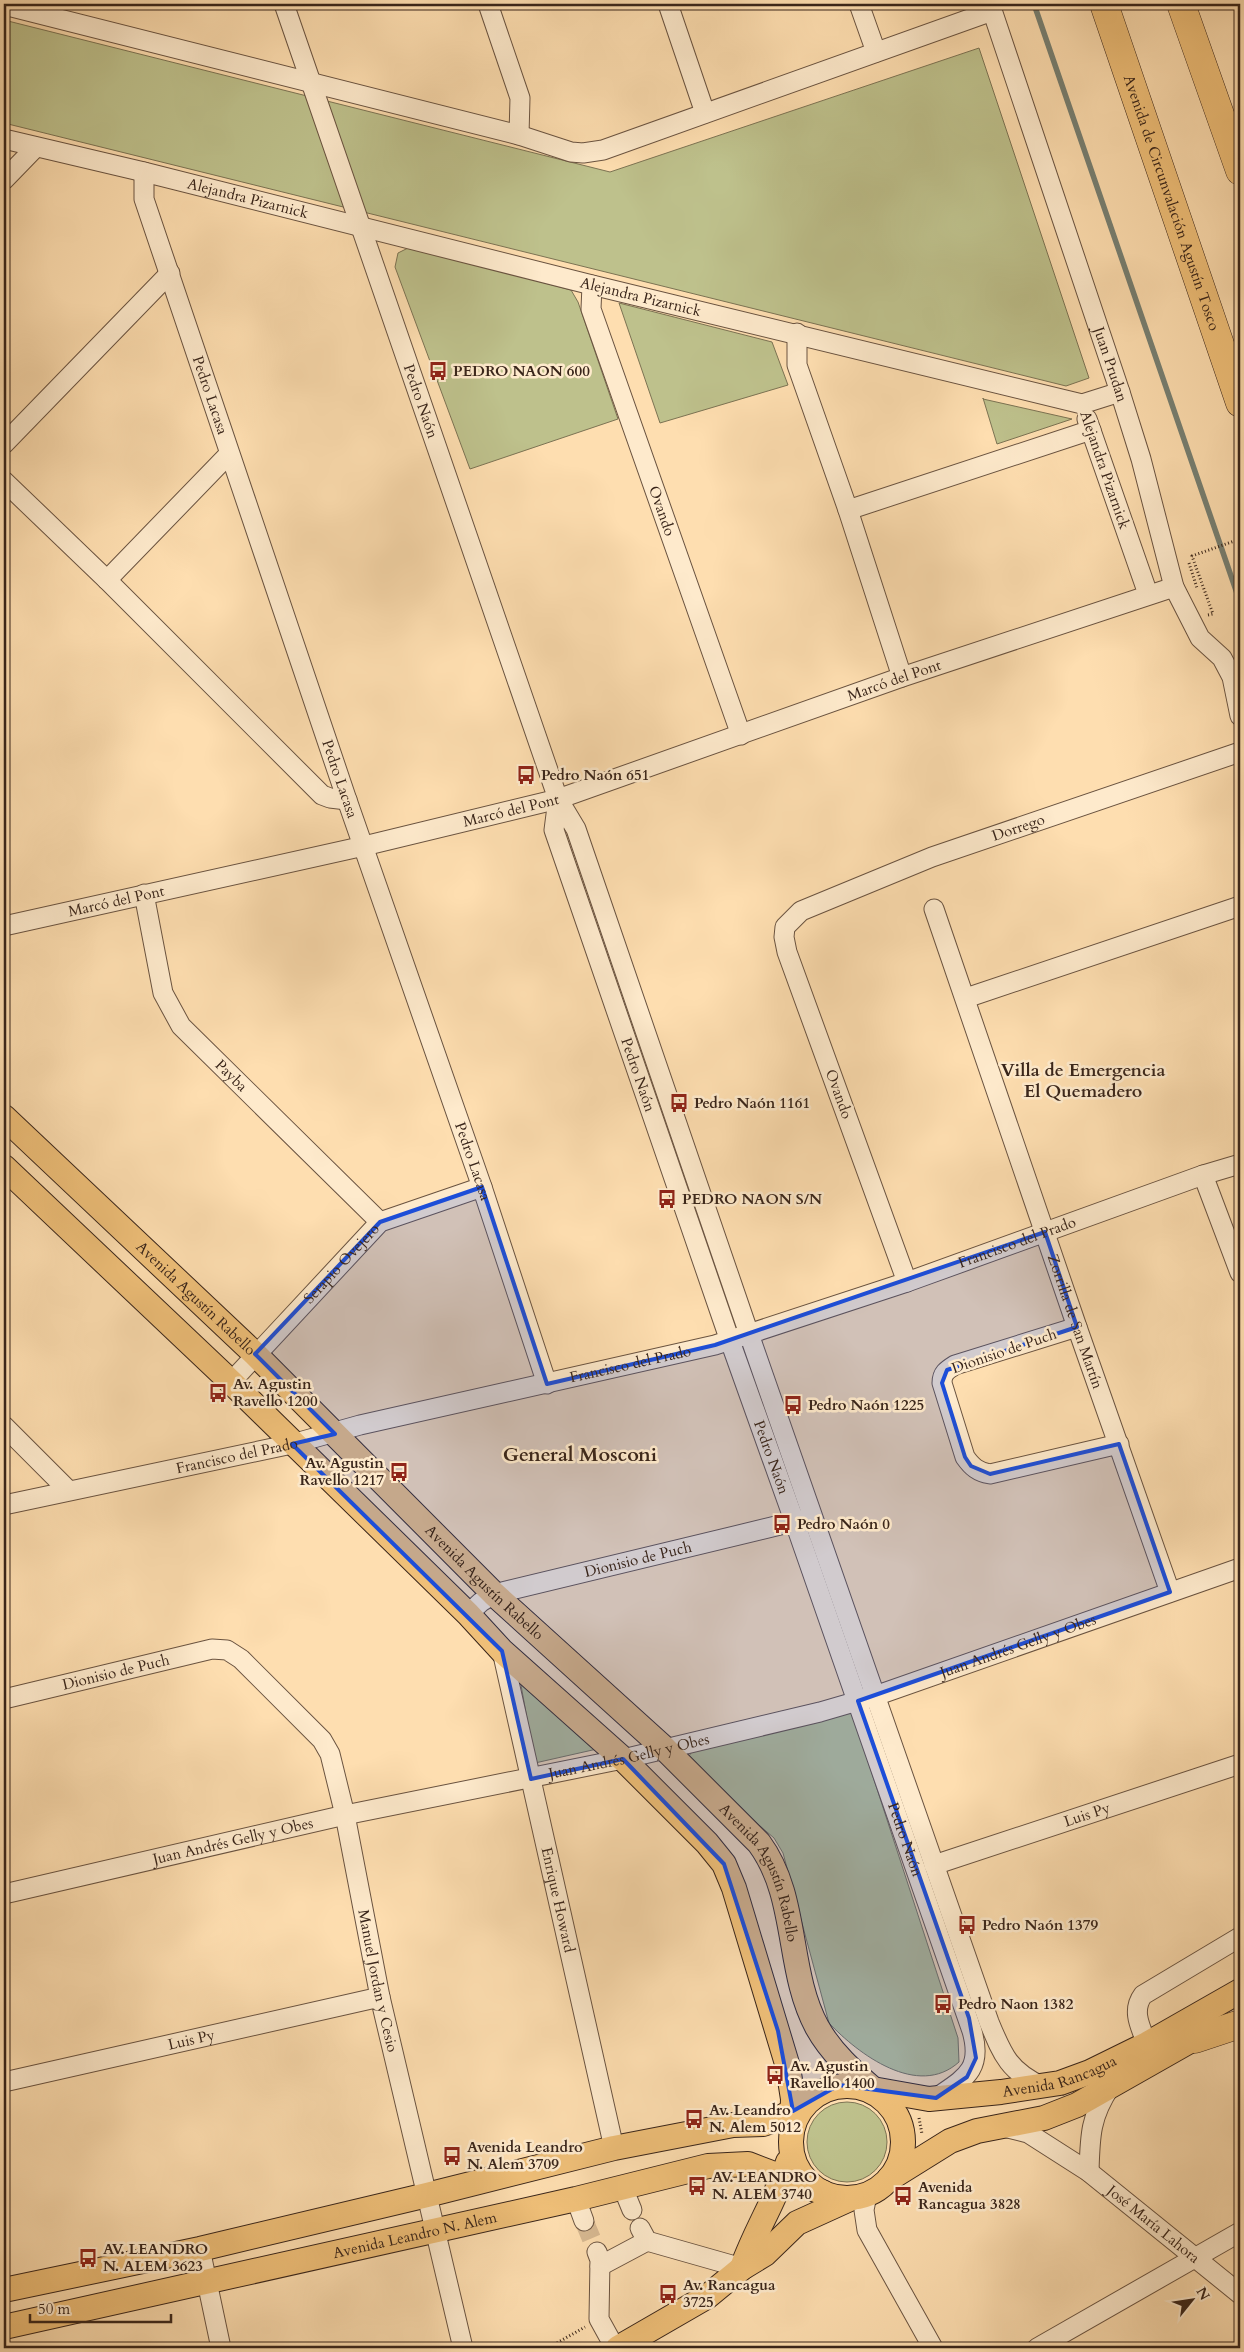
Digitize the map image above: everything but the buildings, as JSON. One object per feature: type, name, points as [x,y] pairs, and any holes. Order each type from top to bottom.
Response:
[{"type":"highway","name":"Avenida de Circunvalación Agustín Tosco","points":[[1104,4],[1240,403]]},
{"type":"highway","points":[[1181,4],[1240,171]]},
{"type":"highway","points":[[1195,2039],[1240,2024]]},
{"type":"main road","name":"Avenida Agustín Rabello","points":[[4,1117],[255,1354],[494,1594],[665,1749],[747,1829],[769,1856],[782,1891],[803,1987],[817,2027],[840,2059],[871,2091]]},
{"type":"main road","name":"Avenida Agustín Rabello","points":[[4,1167],[231,1382],[292,1444],[468,1614],[502,1651],[623,1758],[724,1864],[734,1888],[778,2031],[792,2087],[796,2124]]},
{"type":"main road","name":"Avenida Rancagua","points":[[871,2091],[925,2098],[1043,2087],[1075,2079],[1147,2044],[1240,1991]]},
{"type":"main road","name":"Avenida Rancagua","points":[[890,2179],[926,2154],[950,2141],[1001,2126],[1044,2118],[1077,2105],[1240,2012]]},
{"type":"main road","points":[[616,2348],[708,2296],[742,2268],[765,2254],[797,2223],[879,2188],[890,2179],[901,2159],[903,2136],[896,2115],[871,2091],[838,2085],[817,2094],[796,2124],[783,2177],[766,2218],[751,2242],[742,2268]]},
{"type":"main road","points":[[4,2290],[200,2249],[428,2195],[614,2148],[733,2125],[796,2124]]},
{"type":"main road","points":[[796,2124],[796,2166],[803,2177],[812,2187],[824,2193],[837,2197],[859,2196]]},
{"type":"main road","name":"Avenida Leandro N. Alem","points":[[4,2327],[576,2199],[708,2166],[748,2164],[824,2193]]},
{"type":"street","name":"Pedro Naón","points":[[284,4],[558,799],[576,829],[749,1334],[814,1516],[867,1698],[975,2041],[976,2058],[971,2071],[961,2081],[925,2098]]},
{"type":"street","points":[[488,4],[520,98],[520,135]]},
{"type":"street","points":[[668,4],[705,113]]},
{"type":"street","points":[[859,4],[876,52]]},
{"type":"street","points":[[4,5],[520,135],[571,152],[583,153],[602,150],[876,52],[991,7]]},
{"type":"street","name":"Juan Prudan","points":[[991,7],[1120,392],[1141,459],[1174,587],[1200,638],[1222,658],[1229,671],[1240,716]]},
{"type":"street","name":"Alejandra Pizarnick","points":[[4,139],[1082,404],[1148,594]]},
{"type":"street","points":[[4,180],[36,147]]},
{"type":"street","name":"Pedro Lacasa","points":[[144,172],[144,199],[347,800],[482,1187],[548,1384]]},
{"type":"street","points":[[4,444],[170,273]]},
{"type":"street","name":"Ovando","points":[[592,285],[591,309],[741,735]]},
{"type":"street","points":[[797,333],[797,365],[848,510],[902,677]]},
{"type":"street","points":[[1082,404],[1120,392]]},
{"type":"street","points":[[848,510],[1091,430]]},
{"type":"street","points":[[107,580],[230,454]]},
{"type":"street","points":[[4,481],[107,580],[322,795],[347,800]]},
{"type":"street","name":"Marcó del Pont","points":[[4,926],[364,846],[558,799],[902,677],[1148,594],[1174,587]]},
{"type":"street","name":"Dorrego","points":[[801,911],[932,857],[1240,752]]},
{"type":"street","name":"Pedro Naón","points":[[558,799],[554,830],[730,1341],[795,1523],[934,1865],[999,2044],[1014,2069],[1023,2077],[1043,2087]]},
{"type":"street","name":"Payba","points":[[144,894],[163,993],[181,1026],[380,1222]]},
{"type":"street","points":[[966,998],[1240,906]]},
{"type":"street","name":"Zorrilla de San Martín","points":[[934,909],[1170,1592]]},
{"type":"street","name":"Ovando","points":[[801,911],[785,927],[784,937],[787,952],[907,1282]]},
{"type":"street","name":"Francisco del Prado","points":[[4,1505],[292,1444],[335,1434],[360,1425],[548,1384],[730,1341],[907,1282],[1203,1175],[1240,1164]]},
{"type":"street","points":[[1203,1175],[1240,1273]]},
{"type":"street","name":"Serapio Ovejero","points":[[231,1382],[255,1354],[380,1222],[482,1187]]},
{"type":"street","name":"Dionisio de Puch","points":[[1077,1327],[955,1365],[946,1370],[942,1376],[942,1383],[965,1456],[971,1466],[980,1472],[990,1474],[1119,1444]]},
{"type":"street","points":[[4,1426],[68,1490]]},
{"type":"street","name":"Dionisio de Puch","points":[[468,1614],[480,1602],[494,1594],[795,1523],[814,1516]]},
{"type":"street","name":"Juan Andrés Gelly y Obes","points":[[4,1894],[346,1815],[531,1779],[820,1712],[867,1698],[1240,1568]]},
{"type":"street","name":"Dionisio de Puch","points":[[4,1699],[212,1649],[227,1650]]},
{"type":"street","name":"Manuel Jordan y Cesio","points":[[227,1650],[240,1658],[322,1740],[330,1754],[346,1815],[380,1997],[463,2348]]},
{"type":"street","name":"Enrique Howard","points":[[502,1651],[614,2148]]},
{"type":"street","name":"Luis Py","points":[[934,1865],[1240,1764]]},
{"type":"street","points":[[1147,2044],[1138,2022],[1137,2002],[1142,1995],[1240,1938]]},
{"type":"street","name":"Luis Py","points":[[4,2082],[380,1997]]},
{"type":"street","points":[[1089,2172],[1091,2127],[1099,2104],[1110,2087]]},
{"type":"street","name":"José María Lahora","points":[[1001,2126],[1028,2133],[1089,2172],[1240,2294]]},
{"type":"street","points":[[623,2188],[632,2210]]},
{"type":"street","points":[[859,2196],[864,2210],[867,2230],[933,2348]]},
{"type":"street","points":[[576,2199],[584,2222]]},
{"type":"street","points":[[1038,2348],[1240,2232]]},
{"type":"street","points":[[616,2348],[599,2319],[599,2259],[644,2234],[742,2268]]},
{"type":"street","points":[[200,2249],[221,2348]]},
{"type":"path","points":[[1203,606],[1206,616],[1213,614],[1192,556],[1240,539]]},
{"type":"path","points":[[1188,560],[1200,597]]},
{"type":"path","points":[[925,2098],[926,2154]]},
{"type":"path","points":[[548,2348],[599,2319]]},
{"type":"highlighted area","points":[[482,1187],[547,1384],[715,1345],[1045,1232],[1077,1327],[947,1370],[942,1383],[965,1457],[971,1466],[990,1474],[1119,1444],[1170,1592],[858,1701],[969,2018],[976,2058],[967,2077],[936,2098],[839,2085],[793,2111],[778,2031],[724,1864],[623,1759],[531,1779],[502,1651],[292,1444],[335,1434],[255,1354],[380,1222]]},
{"type":"green space","points":[[4,20],[610,172],[979,48],[1089,378],[1066,386],[4,123]]},
{"type":"green space","points":[[410,247],[571,290],[578,302],[618,419],[470,469],[395,267],[398,253]]},
{"type":"green space","points":[[619,303],[772,342],[788,385],[660,423]]},
{"type":"green space","points":[[983,399],[1072,419],[997,444]]},
{"type":"green space","points":[[519,1674],[597,1749],[535,1763]]},
{"type":"green space","points":[[852,1712],[958,2038],[959,2062],[943,2072],[925,2076],[907,2074],[889,2068],[872,2059],[856,2047],[829,2023],[783,1853],[774,1838],[689,1765],[689,1756],[693,1750]]},
{"type":"green space","points":[[847,2102],[862,2105],[875,2114],[884,2127],[887,2142],[884,2157],[875,2170],[862,2179],[847,2182],[832,2179],[819,2170],[810,2157],[807,2142],[810,2127],[819,2114],[832,2105]]},
{"type":"waterway","points":[[1034,4],[1240,602]]},
{"type":"tunnel","points":[[584,2221],[597,2252]]},
{"type":"place","name":"PEDRO NAON 600","points":[[438,371]]},
{"type":"place","name":"Pedro Naón 651","points":[[526,775]]},
{"type":"place","name":"Pedro Naón 1161","points":[[679,1103]]},
{"type":"place","name":"PEDRO NAON S/N","points":[[667,1199]]},
{"type":"place","name":"Av. Agustin Ravello 1200","points":[[218,1393]]},
{"type":"place","name":"Pedro Naón 1225","points":[[793,1405]]},
{"type":"place","name":"Av. Agustin Ravello 1217","points":[[399,1472]]},
{"type":"place","name":"Pedro Naón 0","points":[[782,1524]]},
{"type":"place","name":"Pedro Naón 1379","points":[[967,1925]]},
{"type":"place","name":"Pedro Naon 1382","points":[[943,2004]]},
{"type":"place","name":"Av. Agustin Ravello 1400","points":[[775,2075]]},
{"type":"place","name":"Av. Leandro N. Alem 5012","points":[[694,2119]]},
{"type":"place","name":"Avenida Leandro N. Alem 3709","points":[[452,2156]]},
{"type":"place","name":"AV. LEANDRO N. ALEM 3740","points":[[697,2186]]},
{"type":"place","name":"Avenida Rancagua 3828","points":[[903,2196]]},
{"type":"place","name":"AV. LEANDRO N. ALEM 3623","points":[[88,2258]]},
{"type":"place","name":"Av. Rancagua 3725","points":[[668,2294]]},
{"type":"district","name":"Villa de Emergencia El Quemadero","points":[[1083,1080]]},
{"type":"district","name":"General Mosconi","points":[[580,1454]]}]
